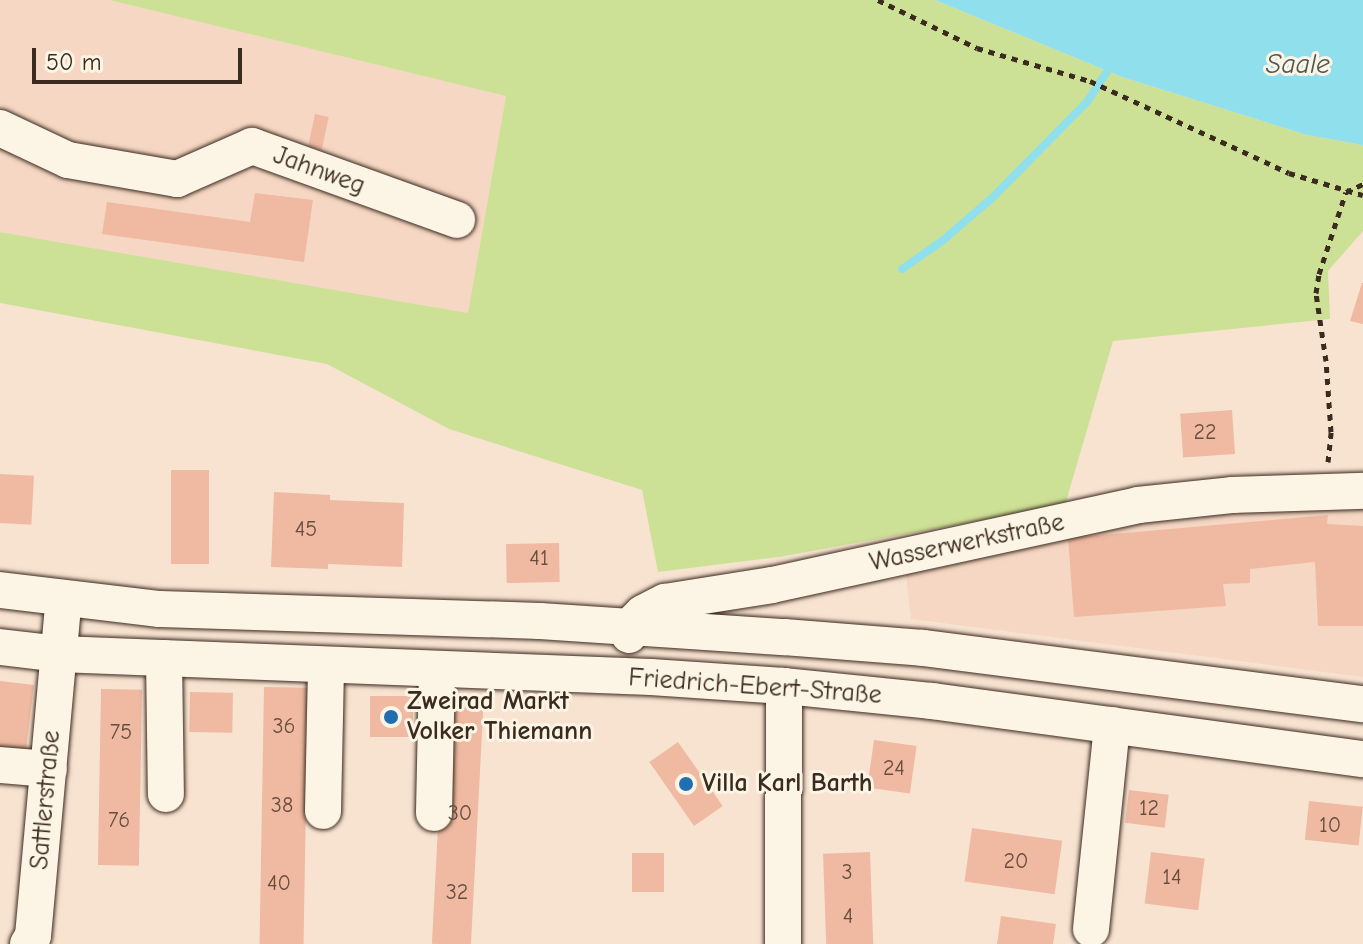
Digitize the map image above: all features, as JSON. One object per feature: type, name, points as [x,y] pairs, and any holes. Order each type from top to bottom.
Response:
[{"type":"street","name":"Jahnweg","points":[[0,128],[68,160],[177,179],[252,146],[457,220]]},
{"type":"street","name":"Wasserwerkstraße","points":[[630,626],[643,613],[665,602],[772,585],[1138,505],[1233,495],[1363,491]]},
{"type":"street","name":"Friedrich-Ebert-Straße","points":[[0,590],[160,609],[630,626],[923,648],[1363,704]]},
{"type":"street","name":"Sattlerstraße","points":[[28,944],[33,936],[64,598]]},
{"type":"street","points":[[627,676],[630,626]]},
{"type":"street","name":"Friedrich-Ebert-Straße","points":[[0,647],[59,654],[627,676],[784,686],[1363,759]]},
{"type":"street","points":[[164,658],[166,794]]},
{"type":"street","points":[[323,811],[326,665]]},
{"type":"street","points":[[434,813],[437,669]]},
{"type":"street","points":[[783,944],[784,686]]},
{"type":"street","points":[[1091,929],[1112,725]]},
{"type":"street","points":[[0,765],[49,769]]},
{"type":"path","points":[[878,0],[977,48],[1090,81],[1289,173],[1363,195]]},
{"type":"path","points":[[1326,491],[1331,432],[1326,361],[1316,293],[1319,274],[1346,192],[1363,184]]},
{"type":"shaded area","points":[[0,0],[109,0],[506,96],[468,313],[0,232]]},
{"type":"shaded area","points":[[1363,503],[1363,677],[911,619],[905,566],[1218,506]]},
{"type":"green space","points":[[109,0],[935,0],[1122,77],[1307,135],[1363,145],[1363,231],[1328,271],[1330,319],[1113,341],[1065,505],[779,557],[658,572],[642,490],[449,429],[327,364],[0,303],[0,232],[468,313],[506,96]]},
{"type":"water","name":"Saale","points":[[935,0],[1363,0],[1363,145],[1307,135],[1122,77]]},
{"type":"building","points":[[315,114],[329,117],[322,149],[308,146]]},
{"type":"building","points":[[255,193],[313,200],[304,262],[102,234],[107,202],[250,222]]},
{"type":"building","points":[[1363,283],[1363,324],[1350,321]]},
{"type":"building","points":[[1232,410],[1235,454],[1183,458],[1180,414]]},
{"type":"building","points":[[171,470],[209,470],[209,564],[171,564]]},
{"type":"building","points":[[0,474],[34,476],[31,525],[0,523]]},
{"type":"building","points":[[274,492],[330,495],[330,500],[404,503],[402,567],[328,564],[328,569],[271,567]]},
{"type":"building","points":[[1328,515],[1327,524],[1363,526],[1363,626],[1318,626],[1315,562],[1250,569],[1250,583],[1223,584],[1226,606],[1074,617],[1068,538]]},
{"type":"building","points":[[559,543],[560,582],[507,583],[506,544]]},
{"type":"building","points":[[0,681],[34,685],[25,759],[0,756]]},
{"type":"building","points":[[264,687],[308,688],[304,944],[260,944]]},
{"type":"building","points":[[101,689],[142,690],[139,866],[98,865]]},
{"type":"building","points":[[190,692],[233,693],[232,733],[189,732]]},
{"type":"building","points":[[445,694],[484,696],[471,944],[432,944]]},
{"type":"building","name":"Zweirad Markt Volker Thiemann","points":[[370,696],[413,696],[413,737],[370,737]]},
{"type":"building","points":[[874,740],[917,746],[910,794],[867,788]]},
{"type":"building","name":"Villa Karl Barth","points":[[678,742],[723,806],[694,826],[649,762]]},
{"type":"building","points":[[1129,790],[1169,795],[1165,828],[1125,823]]},
{"type":"building","points":[[1309,801],[1363,807],[1359,845],[1305,840]]},
{"type":"building","points":[[972,828],[1062,841],[1055,894],[964,881]]},
{"type":"building","points":[[870,852],[873,944],[826,944],[823,854]]},
{"type":"building","points":[[1151,852],[1205,859],[1198,910],[1145,904]]},
{"type":"building","points":[[632,853],[664,853],[664,892],[632,892]]},
{"type":"building","points":[[1001,916],[1056,924],[1053,944],[997,944]]},
{"type":"waterway","points":[[902,269],[942,241],[992,198],[1087,102],[1112,64]]},
{"type":"place","name":"Zweirad Markt Volker Thiemann","points":[[391,717]]},
{"type":"place","name":"Villa Karl Barth","points":[[686,784]]}]
